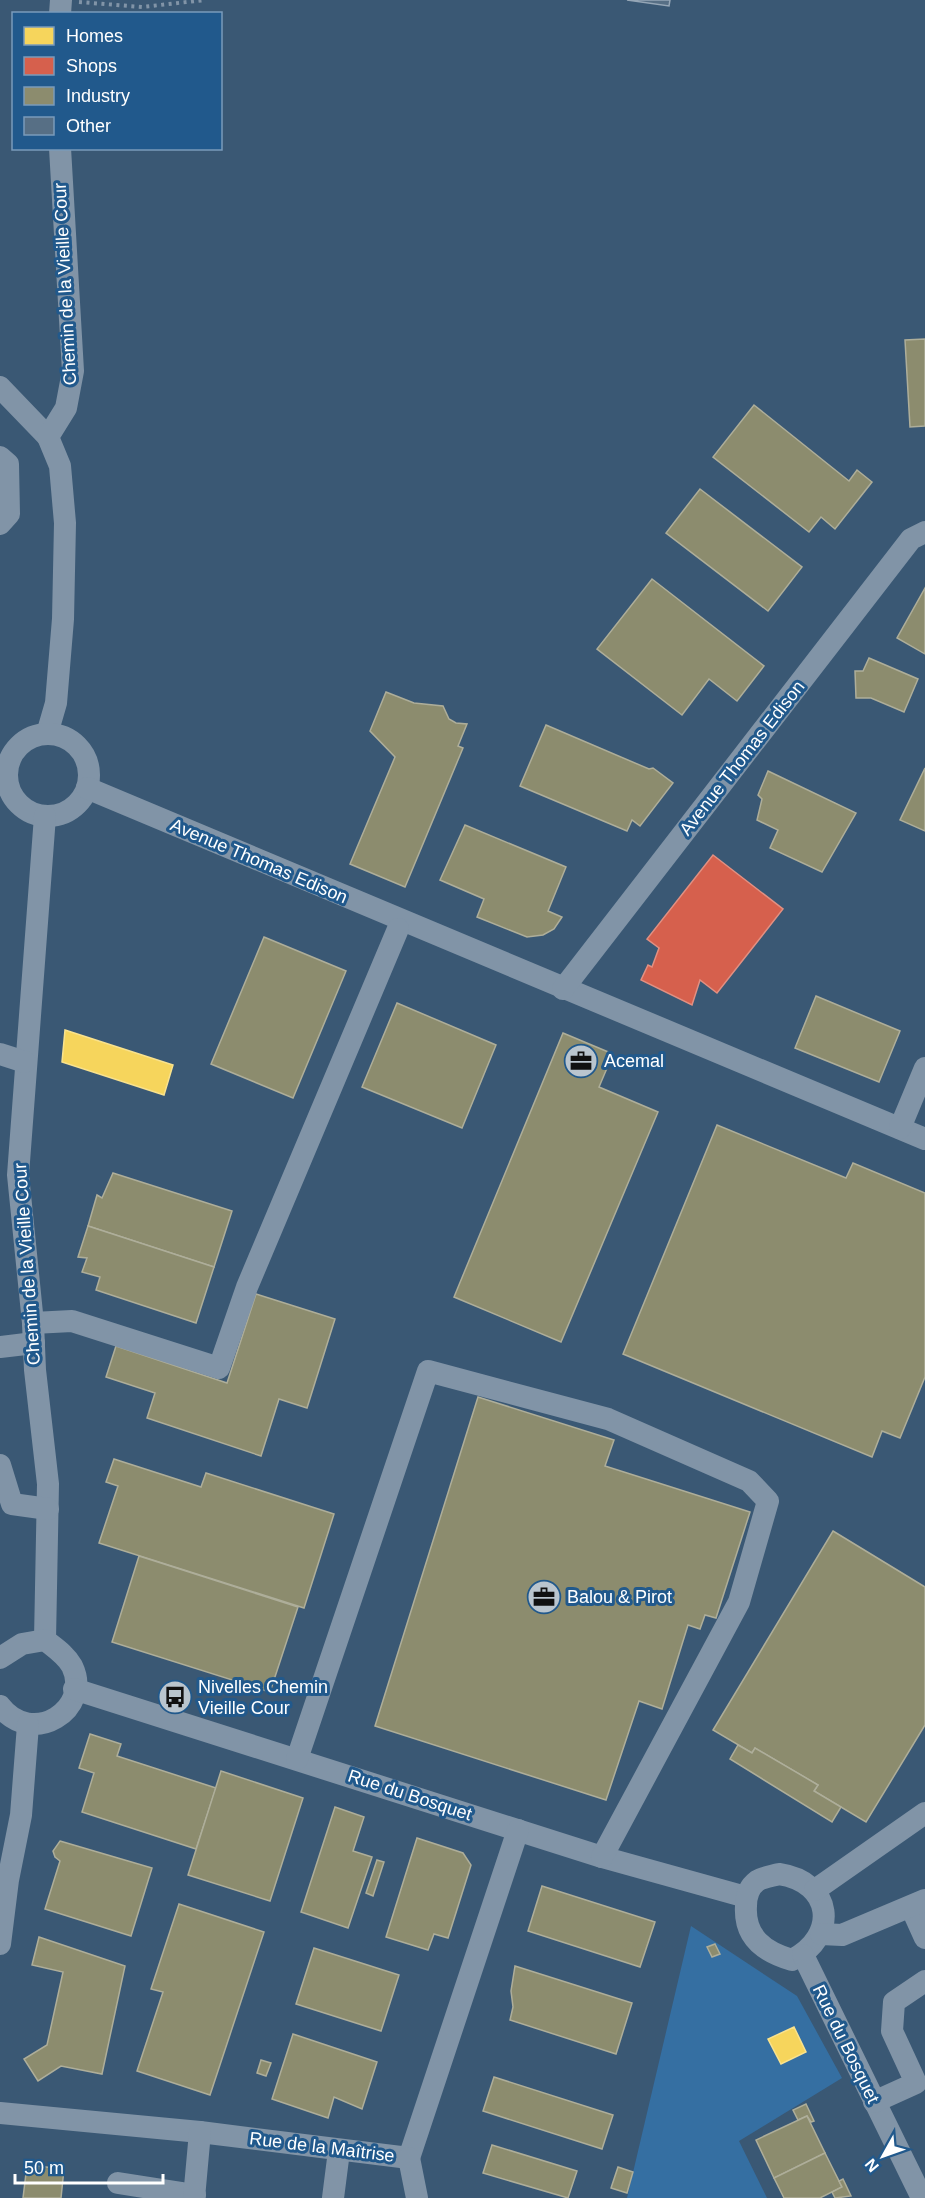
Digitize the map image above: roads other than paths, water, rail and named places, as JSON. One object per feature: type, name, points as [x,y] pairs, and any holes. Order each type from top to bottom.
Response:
[{"type":"street","name":"Chemin de la Vieille Cour","points":[[48,437],[66,408],[73,371],[60,150]]},
{"type":"street","points":[[0,387],[48,437],[60,466],[65,523],[63,619],[56,703],[47,734]]},
{"type":"street","points":[[0,458],[8,464],[9,514],[0,524]]},
{"type":"street","name":"Avenue Thomas Edison","points":[[563,989],[911,540],[925,532]]},
{"type":"street","points":[[47,734],[66,739],[82,752],[88,765],[87,788],[72,809],[45,816],[31,812],[19,804],[4,777],[21,744],[33,737],[47,734]]},
{"type":"street","name":"Avenue Thomas Edison","points":[[87,788],[925,1139]]},
{"type":"street","name":"Chemin de la Vieille Cour","points":[[45,816],[18,1175],[34,1333],[35,1370],[48,1484],[45,1640]]},
{"type":"street","points":[[0,1347],[72,1321],[219,1368],[247,1287],[398,929]]},
{"type":"street","points":[[0,1054],[25,1062]]},
{"type":"street","points":[[900,1128],[925,1068]]},
{"type":"street","points":[[297,1759],[428,1371],[608,1419],[749,1481],[768,1501],[739,1602],[602,1857]]},
{"type":"street","points":[[0,1465],[12,1504],[48,1509]]},
{"type":"street","points":[[0,1658],[22,1644],[45,1640],[65,1656],[73,1668],[74,1689],[63,1714],[50,1722],[28,1725],[18,1722],[0,1706]]},
{"type":"street","name":"Rue du Bosquet","points":[[74,1689],[602,1857],[746,1898]]},
{"type":"street","points":[[0,1944],[8,1880],[11,1815],[28,1725]]},
{"type":"street","points":[[814,1890],[925,1813]]},
{"type":"street","name":"Rue de la Maîtrise","points":[[0,2113],[200,2132],[409,2158],[518,1830]]},
{"type":"street","points":[[780,1874],[795,1876],[814,1890],[823,1911],[821,1934],[813,1947],[792,1960],[767,1951],[757,1942],[745,1920],[746,1898],[758,1880],[780,1874]]},
{"type":"street","points":[[821,1934],[843,1935],[918,1904],[925,1938]]},
{"type":"street","name":"Rue du Bosquet","points":[[803,1955],[874,2102],[914,2196]]},
{"type":"street","points":[[874,2102],[916,2082],[892,2031],[894,2002],[925,1981]]},
{"type":"street","points":[[118,2183],[194,2197],[200,2132]]},
{"type":"street","points":[[333,2198],[339,2151]]},
{"type":"street","points":[[409,2158],[417,2198]]},
{"type":"place","name":"Acemal","points":[[581,1061]]},
{"type":"place","name":"Balou & Pirot","points":[[544,1597]]},
{"type":"place","name":"Nivelles Chemin Vieille Cour","points":[[175,1697]]}]
